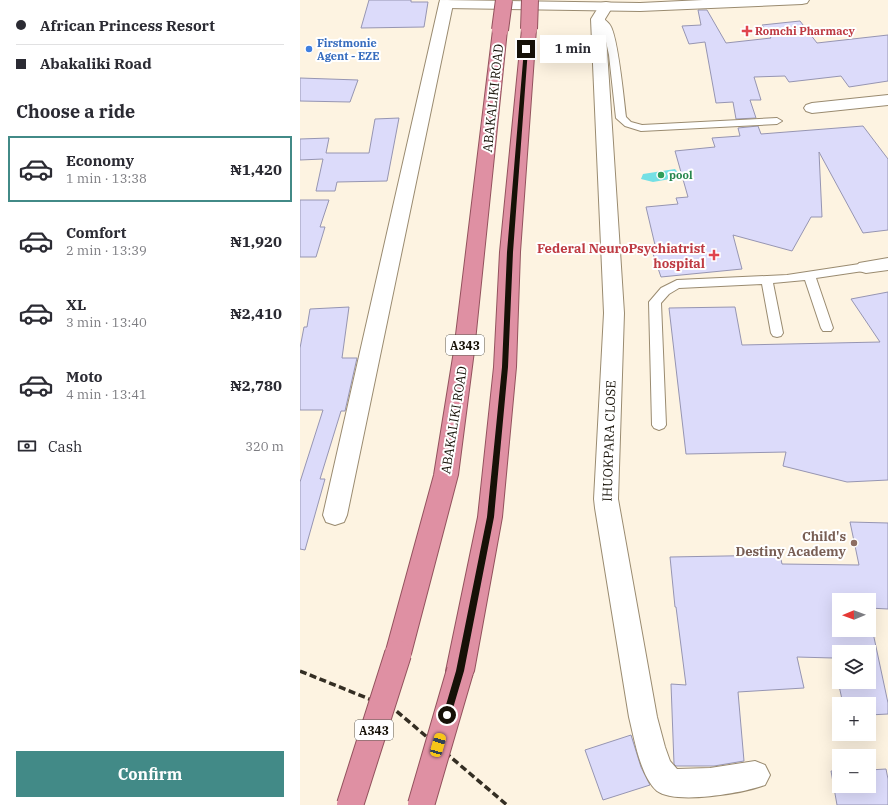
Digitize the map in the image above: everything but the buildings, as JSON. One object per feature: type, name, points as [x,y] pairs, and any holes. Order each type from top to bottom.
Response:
[{"type":"highway","name":"ABAKALIKI ROAD","points":[[350,805],[398,654],[446,475],[464,351],[504,0]]},
{"type":"highway","points":[[421,805],[460,671],[490,517],[505,367],[510,252],[529,29],[530,0]]},
{"type":"street","points":[[335,515],[446,2],[604,8],[802,0]]},
{"type":"street","name":"IHUOKPARA CLOSE","points":[[604,8],[614,313],[606,498],[618,565],[638,702],[651,750],[663,777],[668,781],[681,784],[755,775]]},
{"type":"street","points":[[812,108],[888,100]]},
{"type":"street","points":[[866,267],[888,264]]},
{"type":"lane","points":[[604,8],[613,55],[621,118],[628,124],[641,128],[777,121]]},
{"type":"lane","points":[[660,425],[655,302],[665,291],[677,284],[787,279],[866,267]]},
{"type":"lane","points":[[809,275],[827,328]]},
{"type":"lane","points":[[767,280],[777,333]]},
{"type":"water","name":"pool","points":[[675,169],[682,177],[653,182],[641,179],[643,174]]},
{"type":"railway","points":[[300,671],[394,709],[507,805]]},
{"type":"place","name":"Romchi Pharmacy","points":[[747,31]]},
{"type":"place","name":"Firstmonie Agent - EZE","points":[[309,49]]},
{"type":"place","name":"pool","points":[[661,175]]},
{"type":"place","name":"Federal NeuroPsychiatrist hospital","points":[[714,255]]},
{"type":"place","name":"Child's Destiny Academy","points":[[854,543]]},
{"type":"route","points":[[447,715],[460,671],[490,517],[505,367],[510,252],[526,49]]}]
